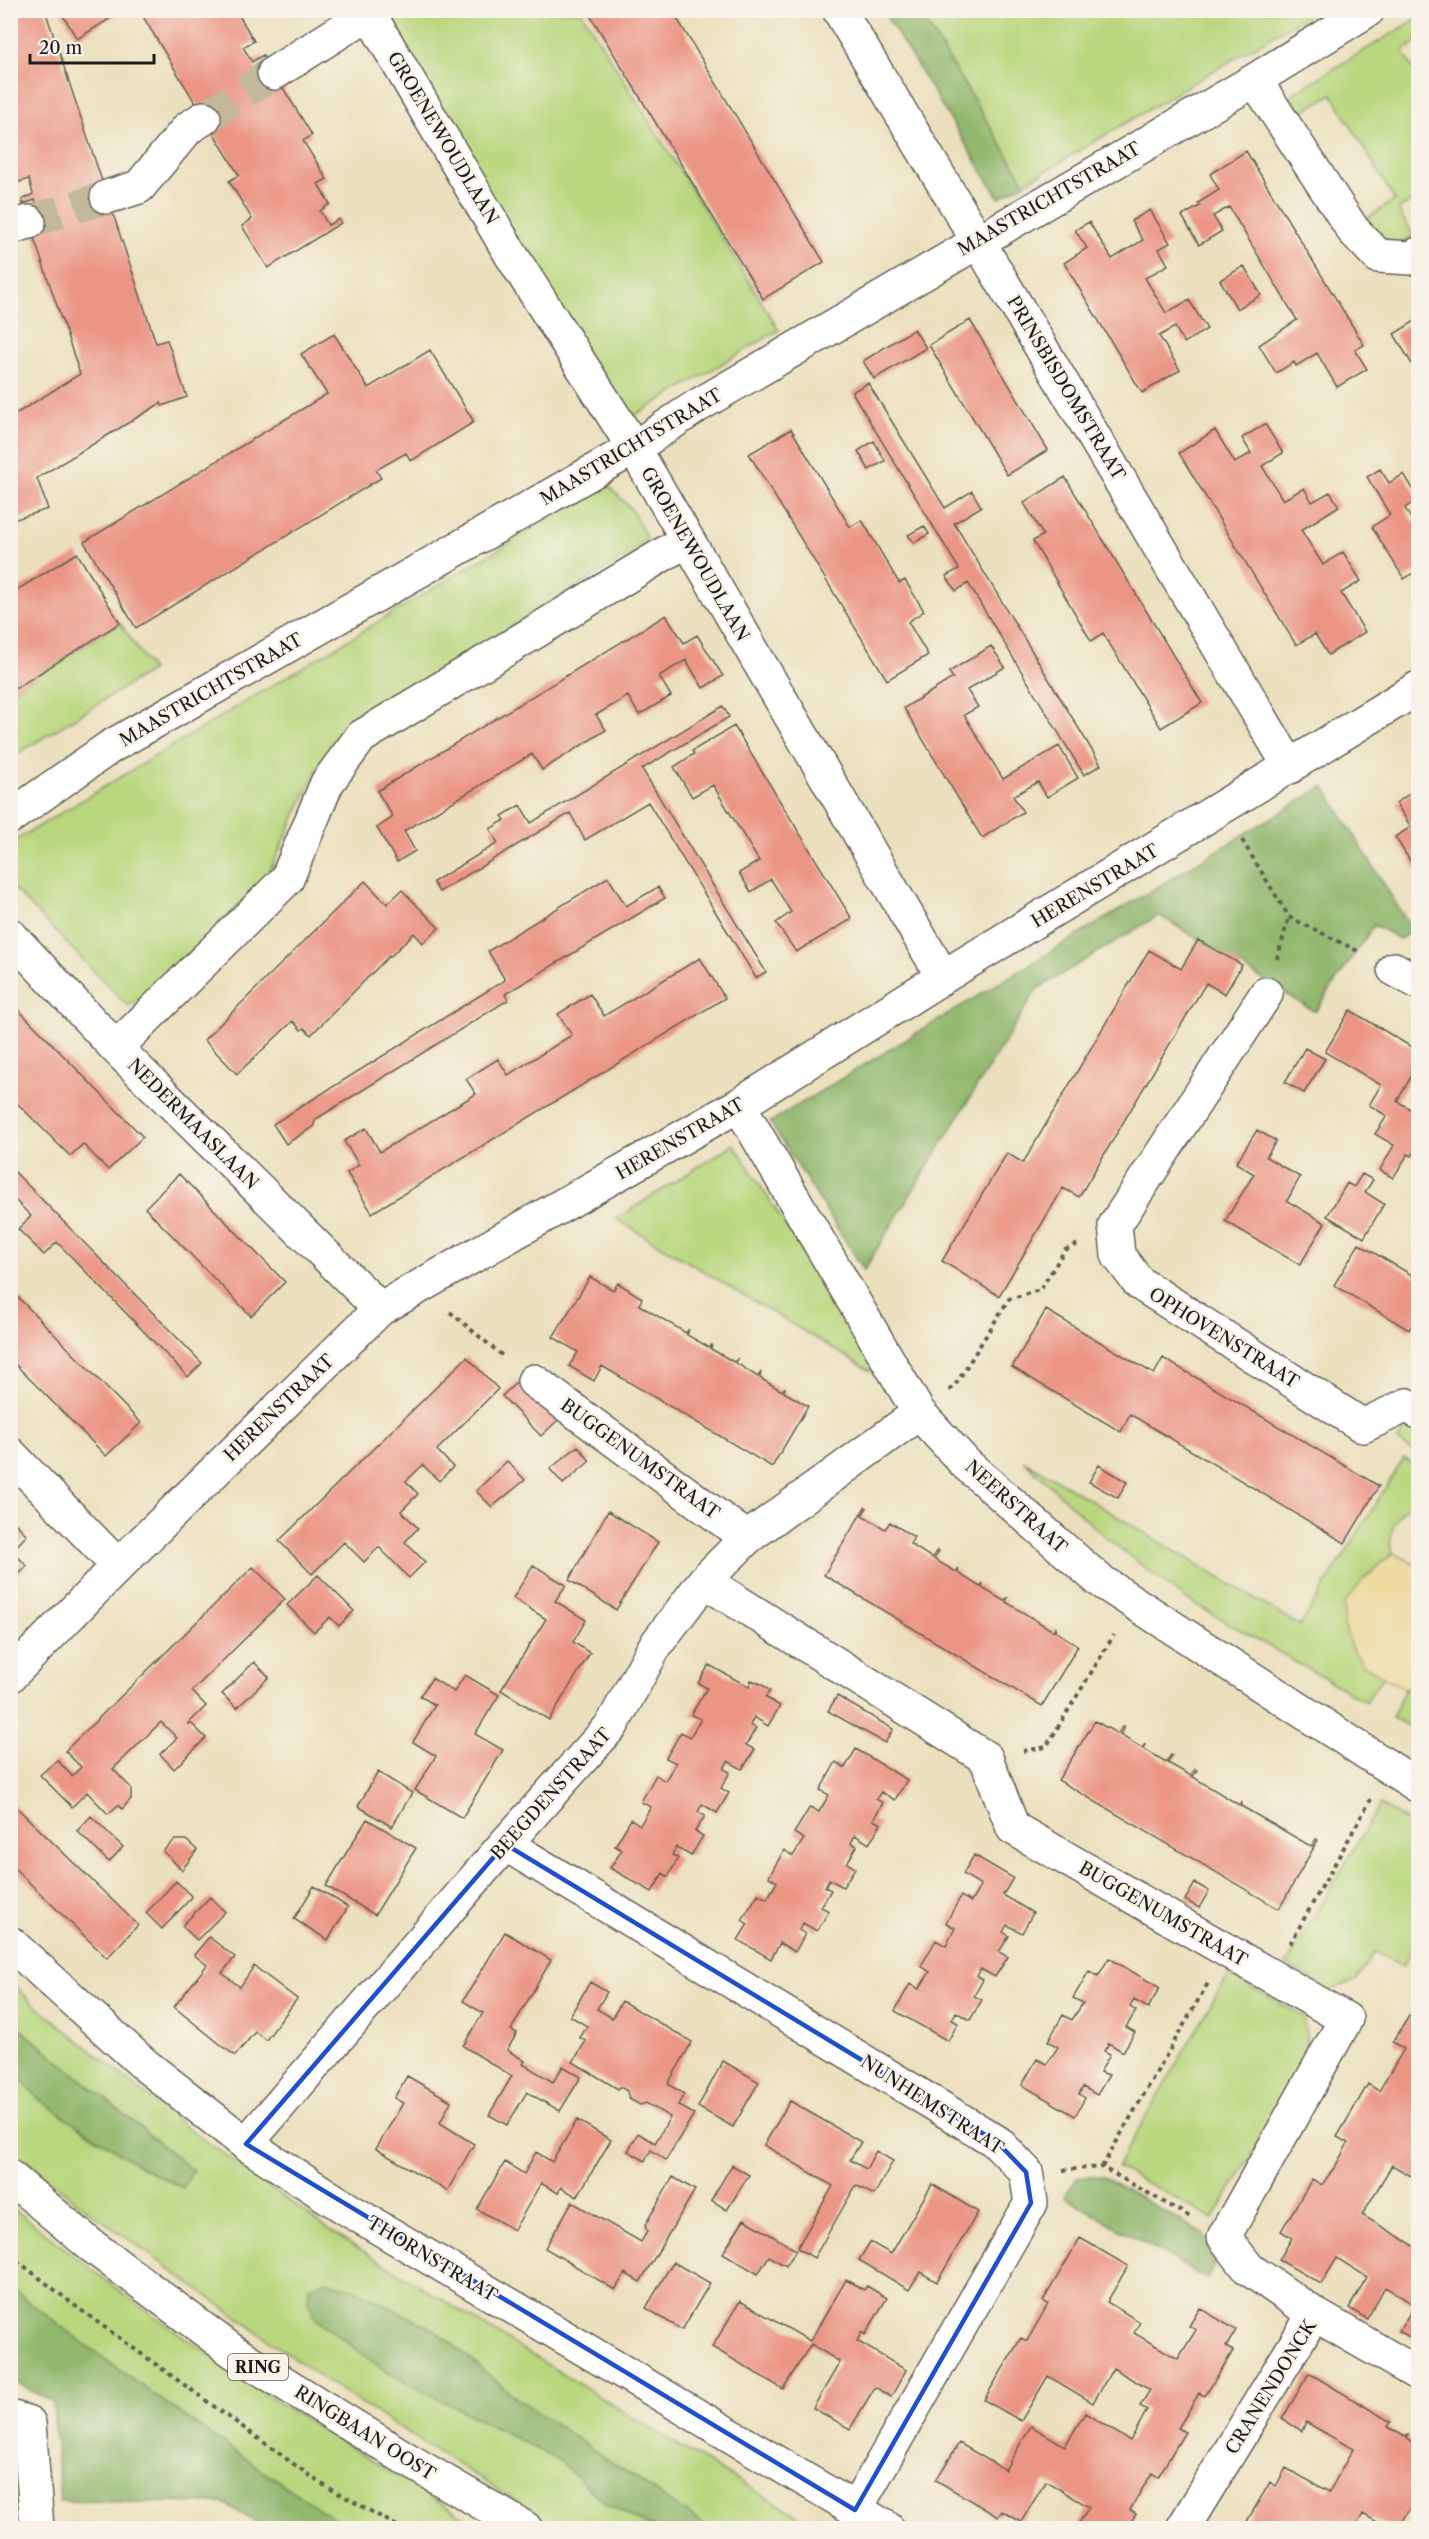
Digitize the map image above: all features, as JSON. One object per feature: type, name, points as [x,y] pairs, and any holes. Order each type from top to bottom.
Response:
[{"type":"street","name":"PRINSBISDOMSTRAAT","points":[[839,10],[1290,767]]},
{"type":"street","name":"MAASTRICHTSTRAAT","points":[[10,818],[110,747],[634,448],[697,406],[1255,80],[1368,10]]},
{"type":"street","points":[[274,73],[368,12]]},
{"type":"street","name":"GROENEWOUDLAAN","points":[[368,12],[510,253],[634,448],[943,977]]},
{"type":"street","points":[[1255,80],[1353,230],[1378,256],[1411,258],[1419,254]]},
{"type":"street","points":[[107,196],[139,187],[188,128],[204,118]]},
{"type":"street","points":[[116,1048],[288,879],[327,783],[361,737],[687,540]]},
{"type":"street","name":"HERENSTRAAT","points":[[10,1676],[118,1566],[380,1309],[739,1105],[943,977],[1419,688]]},
{"type":"street","name":"NEDERMAASLAAN","points":[[10,935],[116,1048],[380,1309]]},
{"type":"street","points":[[1115,1225],[1266,994]]},
{"type":"street","name":"NEERSTRAAT","points":[[739,1105],[919,1413],[966,1464],[1099,1580],[1419,1786]]},
{"type":"street","name":"OPHOVENSTRAAT","points":[[1115,1225],[1118,1255],[1139,1283],[1363,1426],[1407,1405],[1419,1412]]},
{"type":"street","name":"BUGGENUMSTRAAT","points":[[534,1381],[747,1538]]},
{"type":"street","name":"BEEGDENSTRAAT","points":[[246,2144],[505,1844],[612,1725],[655,1646],[704,1581],[747,1538],[919,1413]]},
{"type":"street","points":[[10,1454],[118,1566]]},
{"type":"street","points":[[704,1581],[986,1758]]},
{"type":"street","name":"BUGGENUMSTRAAT","points":[[986,1758],[1013,1828],[1346,2019],[1224,2237]]},
{"type":"street","name":"NUNHEMSTRAAT","points":[[505,1844],[997,2142],[1026,2172]]},
{"type":"street","name":"THORNSTRAAT","points":[[10,1943],[145,2065],[246,2144],[349,2210],[887,2529]]},
{"type":"street","points":[[855,2510],[1031,2203],[1026,2172]]},
{"type":"street","name":"RINGBAAN OOST","points":[[10,2177],[92,2246],[234,2352],[525,2529]]},
{"type":"street","points":[[1224,2237],[1249,2269],[1314,2314]]},
{"type":"street","name":"CRANENDONCK","points":[[1183,2529],[1314,2314],[1419,2374]]},
{"type":"street","points":[[10,2417],[29,2423],[37,2529]]},
{"type":"path","points":[[1223,809],[1289,917],[1406,976]]},
{"type":"path","points":[[919,1413],[954,1387],[1009,1299],[1041,1290],[1065,1250],[1115,1225]]},
{"type":"path","points":[[420,1286],[534,1381]]},
{"type":"path","points":[[986,1758],[1046,1747],[1133,1602]]},
{"type":"path","points":[[1272,1977],[1389,1767]]},
{"type":"path","points":[[1102,2167],[1227,1951]]},
{"type":"path","points":[[1026,2172],[1102,2167],[1224,2237]]},
{"type":"path","points":[[10,2255],[78,2308],[320,2483],[401,2529]]},
{"type":"highlighted area","points":[[505,1844],[997,2142],[1026,2172],[1031,2203],[855,2510],[246,2144]]},
{"type":"green space","points":[[378,11],[581,11],[779,330],[627,420]]},
{"type":"green space","points":[[883,11],[919,11],[1025,183],[999,198]]},
{"type":"green space","points":[[919,11],[1314,11],[1025,183]]},
{"type":"green space","points":[[1418,18],[1418,41],[1403,51],[1418,77],[1418,197],[1398,210],[1414,236],[1399,242],[1392,242],[1381,237],[1367,218],[1395,200],[1332,94],[1300,113],[1290,95]]},
{"type":"green space","points":[[607,484],[631,509],[647,539],[631,554],[361,718],[321,761],[266,879],[144,1000],[127,1005],[11,886],[11,843]]},
{"type":"green space","points":[[120,623],[152,670],[14,756],[10,752],[10,692]]},
{"type":"green space","points":[[1324,786],[1412,930],[1400,939],[1374,925],[1315,1012],[1159,915],[1037,989],[864,1270],[770,1122]]},
{"type":"green space","points":[[734,1144],[882,1378],[616,1219]]},
{"type":"green space","points":[[1408,1425],[1418,1431],[1418,1454],[1397,1441]]},
{"type":"green space","points":[[1404,1458],[1418,1467],[1418,1499],[1399,1515],[1395,1522],[1391,1536],[1393,1553],[1364,1579],[1363,1665],[1383,1676],[1366,1702],[1186,1599],[1105,1537],[1023,1460],[1300,1626]]},
{"type":"green space","points":[[1418,1686],[1418,1728],[1415,1729],[1392,1718],[1405,1689]]},
{"type":"green space","points":[[1380,1804],[1418,1828],[1418,1939],[1403,1966],[1374,1952],[1357,1980],[1329,1991],[1286,1964]]},
{"type":"green space","points":[[1228,1975],[1303,2016],[1310,2059],[1213,2219],[1117,2167]]},
{"type":"green space","points":[[10,1980],[28,1999],[182,2124],[334,2233],[679,2446],[819,2528],[709,2528],[515,2397],[437,2331],[387,2372],[558,2460],[606,2504],[654,2528],[558,2528],[326,2381],[75,2201],[11,2148],[11,2068],[41,2101],[193,2171],[11,2021]]},
{"type":"green space","points":[[10,2021],[193,2171],[183,2188],[141,2167],[41,2101],[11,2068]]},
{"type":"green space","points":[[1102,2176],[1204,2234],[1215,2265],[1207,2279],[1064,2197],[1077,2178]]},
{"type":"green space","points":[[10,2206],[130,2299],[277,2402],[481,2528],[348,2528],[217,2440],[51,2320],[11,2287]]},
{"type":"green space","points":[[325,2281],[359,2291],[437,2331],[515,2397],[709,2528],[654,2528],[606,2504],[558,2460],[387,2372],[317,2320],[308,2302],[309,2286]]},
{"type":"green space","points":[[10,2287],[177,2411],[348,2528],[265,2528],[224,2503],[60,2501],[53,2402],[11,2380]]},
{"type":"sand","points":[[1393,1553],[1418,1565],[1418,1686],[1405,1689],[1363,1665],[1351,1647],[1344,1625],[1344,1604],[1364,1579]]},
{"type":"building","points":[[10,10],[45,10],[156,343],[167,340],[187,397],[162,406],[161,403],[37,478],[48,509],[10,521],[10,411],[14,415],[80,374],[28,220],[40,216],[35,200],[23,204],[22,200],[33,194],[29,179],[16,183],[10,166]]},
{"type":"building","points":[[60,10],[124,10],[77,39]]},
{"type":"building","points":[[139,10],[236,10],[254,41],[243,47],[252,62],[263,55],[265,59],[254,66],[263,80],[274,73],[312,135],[303,141],[327,179],[318,184],[330,204],[320,211],[328,225],[339,219],[341,223],[268,268],[242,226],[252,219],[229,181],[239,175]]},
{"type":"building","points":[[587,10],[672,10],[824,262],[763,299]]},
{"type":"building","points":[[1246,151],[1364,345],[1355,350],[1367,369],[1337,387],[1317,353],[1296,366],[1294,362],[1276,373],[1259,345],[1297,320],[1229,207],[1213,216],[1222,231],[1199,245],[1182,216],[1200,206],[1198,203],[1219,190],[1210,174]]},
{"type":"building","points":[[1150,210],[1170,243],[1159,249],[1168,265],[1145,278],[1166,313],[1189,300],[1207,329],[1184,343],[1175,327],[1159,336],[1180,370],[1142,393],[1064,263],[1087,248],[1075,230],[1089,222],[1112,259],[1143,240],[1131,221]]},
{"type":"building","points":[[1244,266],[1261,295],[1237,309],[1220,280]]},
{"type":"building","points":[[1418,319],[1418,369],[1416,371],[1394,334]]},
{"type":"building","points":[[970,320],[1048,450],[1007,475],[929,345]]},
{"type":"building","points":[[914,329],[926,348],[874,379],[863,361]]},
{"type":"building","points":[[334,334],[368,388],[430,350],[474,422],[411,461],[406,453],[376,470],[381,478],[136,628],[84,542],[327,394],[301,354]]},
{"type":"building","points":[[868,383],[945,508],[972,491],[981,507],[954,523],[1101,765],[1084,775],[968,583],[956,591],[946,576],[959,569],[852,392]]},
{"type":"building","points":[[1265,424],[1283,453],[1262,466],[1283,500],[1304,488],[1312,502],[1330,492],[1339,506],[1301,530],[1323,565],[1343,552],[1361,581],[1341,593],[1365,632],[1328,655],[1315,634],[1296,645],[1179,453],[1215,430],[1235,463],[1251,453],[1242,438]]},
{"type":"building","points":[[791,429],[850,527],[862,520],[899,583],[905,580],[924,611],[908,622],[928,655],[887,680],[749,454]]},
{"type":"building","points":[[874,441],[885,461],[869,470],[858,451]]},
{"type":"building","points":[[1380,469],[1389,483],[1404,474],[1418,497],[1405,508],[1413,522],[1418,519],[1418,570],[1404,579],[1372,527],[1390,515],[1367,477]]},
{"type":"building","points":[[1065,477],[1202,703],[1161,728],[1103,633],[1091,641],[1033,541],[1043,535],[1024,503]]},
{"type":"building","points":[[924,526],[929,534],[914,543],[908,535]]},
{"type":"building","points":[[77,553],[120,623],[10,692],[10,594]]},
{"type":"building","points":[[666,615],[684,643],[697,635],[723,676],[703,688],[686,660],[659,676],[671,696],[639,715],[628,696],[596,715],[606,730],[542,770],[532,754],[404,831],[415,851],[397,862],[377,828],[393,817],[377,791]]},
{"type":"building","points":[[991,646],[1005,667],[967,690],[978,707],[964,715],[1003,779],[1059,746],[1078,778],[1047,797],[1038,782],[1013,796],[1023,812],[982,838],[904,708],[953,678],[949,672]]},
{"type":"building","points":[[723,706],[729,717],[642,769],[766,972],[756,978],[648,802],[585,840],[570,813],[439,892],[433,882],[498,843],[490,829],[505,820],[502,816],[520,805],[531,823]]},
{"type":"building","points":[[734,726],[852,919],[796,952],[776,923],[791,912],[771,879],[751,892],[739,873],[759,861],[713,785],[692,797],[674,767],[694,754],[692,751]]},
{"type":"building","points":[[1418,788],[1418,869],[1416,870],[1395,837],[1411,827],[1396,803]]},
{"type":"building","points":[[608,877],[626,906],[658,887],[665,898],[505,994],[508,1000],[316,1119],[313,1127],[286,1144],[273,1124],[505,980],[488,951]]},
{"type":"building","points":[[365,881],[387,904],[402,890],[439,928],[423,943],[414,933],[311,1035],[304,1028],[301,1030],[293,1021],[237,1074],[204,1040]]},
{"type":"building","points":[[1198,940],[1242,965],[1225,994],[1206,983],[1079,1197],[1063,1188],[999,1296],[942,1261],[1007,1153],[1023,1163],[1149,950],[1181,969]]},
{"type":"building","points":[[700,958],[725,998],[372,1213],[347,1173],[359,1165],[344,1141],[366,1128],[380,1152],[476,1094],[466,1079],[498,1059],[508,1075],[572,1035],[558,1014],[590,994],[604,1016]]},
{"type":"building","points":[[10,1001],[143,1137],[108,1170],[83,1144],[70,1156],[10,1096]]},
{"type":"building","points":[[1350,1010],[1418,1051],[1418,1065],[1397,1101],[1418,1114],[1418,1146],[1412,1156],[1408,1154],[1393,1178],[1380,1170],[1394,1145],[1375,1134],[1387,1116],[1369,1105],[1381,1085],[1325,1052]]},
{"type":"building","points":[[1305,1048],[1325,1059],[1304,1093],[1285,1082]]},
{"type":"building","points":[[1257,1130],[1276,1141],[1266,1157],[1300,1177],[1287,1201],[1325,1223],[1300,1265],[1225,1221],[1254,1174],[1236,1163]]},
{"type":"building","points":[[10,1167],[202,1363],[188,1377],[57,1242],[44,1255],[18,1229],[31,1216],[10,1195]]},
{"type":"building","points":[[179,1174],[285,1282],[251,1316],[145,1208]]},
{"type":"building","points":[[1362,1174],[1373,1180],[1365,1192],[1384,1204],[1364,1238],[1327,1216],[1347,1183],[1354,1187]]},
{"type":"building","points":[[1359,1244],[1415,1277],[1418,1271],[1418,1313],[1409,1330],[1334,1285]]},
{"type":"building","points":[[590,1277],[613,1290],[618,1283],[642,1298],[639,1305],[686,1333],[689,1329],[687,1335],[710,1348],[712,1344],[711,1349],[734,1362],[738,1358],[736,1363],[758,1377],[761,1372],[760,1378],[782,1391],[785,1387],[784,1392],[808,1406],[772,1467],[602,1366],[594,1381],[569,1366],[578,1352],[553,1337]]},
{"type":"building","points":[[10,1289],[141,1423],[106,1456],[10,1359]]},
{"type":"building","points":[[1046,1310],[1154,1374],[1163,1358],[1379,1486],[1345,1543],[1130,1414],[1121,1432],[1012,1367]]},
{"type":"building","points":[[467,1357],[498,1389],[437,1450],[453,1467],[439,1481],[423,1465],[406,1481],[418,1494],[401,1511],[418,1528],[405,1542],[425,1562],[409,1578],[379,1547],[364,1562],[344,1542],[312,1574],[279,1541]]},
{"type":"building","points":[[519,1380],[558,1420],[541,1436],[502,1396]]},
{"type":"building","points":[[578,1446],[590,1461],[563,1484],[550,1469]]},
{"type":"building","points":[[507,1461],[525,1480],[492,1507],[476,1491]]},
{"type":"building","points":[[1099,1465],[1127,1482],[1118,1498],[1089,1482]]},
{"type":"building","points":[[865,1507],[867,1508],[862,1515],[885,1529],[890,1522],[914,1537],[910,1544],[932,1558],[937,1550],[939,1551],[934,1559],[956,1572],[959,1568],[958,1573],[980,1587],[983,1583],[982,1588],[1004,1601],[1008,1597],[1006,1602],[1053,1631],[1056,1626],[1055,1631],[1078,1646],[1042,1706],[824,1575]]},
{"type":"building","points":[[608,1511],[658,1542],[616,1610],[569,1580]]},
{"type":"building","points":[[10,1518],[27,1535],[12,1551],[27,1566],[10,1583]]},
{"type":"building","points":[[533,1565],[566,1585],[555,1601],[586,1620],[573,1642],[590,1653],[549,1720],[501,1690],[546,1619],[513,1598]]},
{"type":"building","points":[[253,1567],[285,1599],[192,1691],[206,1706],[188,1724],[192,1724],[206,1738],[174,1769],[160,1754],[177,1738],[161,1722],[113,1769],[131,1788],[131,1799],[122,1809],[118,1805],[108,1814],[87,1792],[72,1807],[40,1775],[57,1760],[72,1776],[81,1767],[65,1751]]},
{"type":"building","points":[[318,1575],[354,1611],[339,1626],[330,1617],[314,1632],[287,1605]]},
{"type":"building","points":[[254,1662],[269,1677],[237,1708],[222,1694]]},
{"type":"building","points":[[709,1665],[749,1687],[751,1680],[761,1684],[770,1691],[765,1697],[780,1706],[768,1726],[754,1717],[750,1725],[756,1728],[746,1745],[755,1750],[742,1769],[728,1761],[724,1769],[730,1772],[721,1788],[729,1793],[717,1813],[702,1804],[698,1812],[705,1816],[695,1831],[703,1836],[691,1856],[676,1847],[672,1855],[678,1858],[668,1877],[663,1873],[652,1892],[610,1868],[622,1850],[615,1846],[631,1819],[640,1825],[651,1807],[641,1802],[656,1775],[665,1781],[676,1763],[666,1758],[681,1732],[690,1737],[701,1719],[691,1715],[707,1688],[698,1683]]},
{"type":"building","points":[[465,1675],[499,1695],[475,1734],[503,1750],[462,1818],[415,1790],[436,1756],[413,1742],[435,1705],[420,1696],[432,1678],[454,1692]]},
{"type":"building","points":[[837,1696],[893,1729],[885,1743],[828,1711]]},
{"type":"building","points":[[1095,1721],[1118,1734],[1124,1727],[1120,1735],[1142,1748],[1145,1744],[1144,1749],[1166,1762],[1171,1755],[1168,1763],[1191,1776],[1195,1769],[1197,1770],[1193,1777],[1239,1805],[1242,1801],[1241,1806],[1312,1847],[1316,1839],[1318,1840],[1279,1909],[1058,1780]]},
{"type":"building","points":[[856,1749],[907,1780],[895,1800],[881,1792],[876,1799],[883,1803],[873,1820],[881,1824],[869,1844],[855,1835],[851,1843],[857,1846],[847,1863],[855,1868],[843,1887],[829,1879],[825,1887],[831,1890],[821,1907],[829,1911],[817,1931],[803,1923],[799,1930],[805,1934],[795,1952],[780,1943],[771,1959],[738,1940],[748,1924],[742,1920],[758,1894],[767,1899],[777,1882],[769,1877],[784,1850],[793,1856],[804,1839],[794,1833],[810,1807],[819,1812],[829,1795],[820,1790],[836,1762],[845,1768]]},
{"type":"building","points":[[378,1772],[412,1793],[392,1827],[358,1806]]},
{"type":"building","points":[[12,1803],[138,1925],[107,1958],[10,1864]]},
{"type":"building","points":[[91,1816],[123,1847],[109,1862],[77,1831]]},
{"type":"building","points":[[367,1819],[416,1848],[375,1915],[326,1886]]},
{"type":"building","points":[[175,1840],[186,1840],[197,1850],[182,1870],[163,1851]]},
{"type":"building","points":[[974,1855],[1013,1878],[1003,1895],[1033,1913],[1022,1933],[1007,1925],[1003,1932],[1009,1936],[999,1952],[1008,1957],[995,1977],[981,1969],[977,1976],[983,1980],[974,1996],[982,2000],[970,2020],[956,2012],[952,2020],[958,2023],[948,2041],[895,2011],[910,1984],[919,1989],[930,1972],[921,1966],[936,1940],[946,1946],[955,1928],[946,1923],[961,1896],[971,1902],[981,1885],[963,1874]]},
{"type":"building","points":[[176,1881],[192,1897],[162,1929],[146,1913]]},
{"type":"building","points":[[1195,1883],[1209,1891],[1199,1908],[1185,1900]]},
{"type":"building","points":[[314,1886],[348,1907],[328,1940],[294,1919]]},
{"type":"building","points":[[210,1897],[225,1912],[197,1940],[182,1926]]},
{"type":"building","points":[[505,1932],[551,1960],[511,2030],[517,2033],[507,2050],[525,2061],[523,2064],[553,2082],[563,2066],[581,2077],[560,2111],[527,2092],[507,2125],[489,2115],[512,2076],[463,2046],[483,2013],[463,2001]]},
{"type":"building","points":[[209,1937],[235,1957],[222,1973],[240,1987],[254,1966],[297,1999],[266,2040],[255,2032],[235,2056],[174,2007],[207,1965],[194,1955]]},
{"type":"building","points":[[1109,1958],[1160,1988],[1148,2008],[1134,2000],[1130,2007],[1136,2011],[1126,2027],[1135,2032],[1123,2052],[1109,2043],[1104,2051],[1110,2054],[1100,2072],[1109,2075],[1097,2095],[1083,2087],[1079,2094],[1085,2098],[1075,2116],[1022,2085],[1037,2059],[1047,2064],[1058,2047],[1048,2041],[1063,2015],[1072,2020],[1083,2003],[1073,1998],[1089,1971],[1098,1976]]},
{"type":"building","points":[[590,1982],[607,1992],[597,2009],[612,2018],[622,2001],[692,2042],[668,2084],[684,2094],[678,2105],[694,2114],[666,2160],[651,2150],[645,2161],[628,2151],[638,2133],[655,2143],[670,2117],[646,2103],[640,2105],[629,2099],[627,2091],[620,2087],[618,2089],[573,2062],[586,2041],[580,2038],[587,2026],[570,2016]]},
{"type":"building","points":[[1409,2016],[1418,2022],[1418,2180],[1392,2165],[1362,2215],[1418,2248],[1418,2342],[1399,2331],[1415,2305],[1385,2287],[1367,2319],[1349,2308],[1367,2277],[1337,2258],[1321,2284],[1279,2260],[1292,2238],[1281,2231],[1312,2179],[1322,2185],[1336,2165],[1348,2143],[1337,2137],[1368,2084],[1379,2091],[1404,2049],[1393,2042]]},
{"type":"building","points":[[723,2061],[759,2082],[733,2127],[698,2107]]},
{"type":"building","points":[[407,2076],[451,2101],[440,2123],[474,2144],[447,2191],[376,2149],[403,2103],[394,2098]]},
{"type":"building","points":[[790,2101],[861,2142],[850,2160],[866,2169],[876,2151],[893,2161],[874,2195],[856,2185],[814,2258],[797,2248],[833,2186],[764,2145]]},
{"type":"building","points":[[577,2120],[611,2140],[577,2197],[561,2187],[558,2193],[541,2183],[514,2230],[477,2209],[505,2162],[524,2174],[536,2152],[552,2162]]},
{"type":"building","points":[[732,2165],[749,2175],[727,2210],[711,2200]]},
{"type":"building","points":[[673,2177],[695,2190],[640,2282],[625,2273],[615,2290],[545,2248],[572,2202],[641,2242],[647,2232],[645,2225]]},
{"type":"building","points":[[932,2184],[978,2212],[937,2282],[920,2272],[909,2290],[859,2260],[870,2242],[891,2254]]},
{"type":"building","points":[[744,2219],[796,2250],[786,2266],[769,2256],[758,2274],[723,2253]]},
{"type":"building","points":[[1080,2238],[1128,2266],[1107,2302],[1140,2322],[1134,2333],[1178,2359],[1196,2330],[1189,2326],[1200,2308],[1236,2330],[1226,2347],[1233,2351],[1205,2396],[1199,2393],[1178,2428],[1185,2432],[1158,2477],[1152,2473],[1141,2491],[1130,2510],[1136,2514],[1127,2528],[1076,2528],[1089,2507],[1046,2481],[1021,2522],[1002,2511],[998,2517],[936,2480],[959,2443],[1005,2470],[1031,2426],[1065,2446],[1085,2413],[1130,2441],[1147,2410],[1140,2406],[1150,2390],[1113,2368],[1093,2403],[1048,2376],[1021,2421],[984,2400],[1021,2338],[1027,2341],[1048,2304],[1043,2301]]},
{"type":"building","points":[[673,2262],[710,2283],[682,2330],[646,2308]]},
{"type":"building","points":[[846,2280],[864,2290],[867,2286],[887,2298],[865,2335],[862,2332],[857,2341],[906,2370],[891,2397],[875,2387],[850,2429],[813,2408],[840,2362],[811,2344],[783,2389],[712,2347],[740,2301],[810,2341]]},
{"type":"building","points":[[1309,2373],[1391,2422],[1388,2427],[1405,2437],[1409,2434],[1407,2438],[1418,2445],[1418,2495],[1399,2528],[1388,2528],[1363,2514],[1355,2528],[1311,2528],[1298,2521],[1294,2528],[1243,2528],[1270,2482],[1276,2486],[1286,2468],[1329,2492],[1353,2449],[1306,2422],[1302,2431],[1282,2419]]},
{"type":"tunnel","points":[[204,118],[274,73]]},
{"type":"tunnel","points":[[29,222],[107,197]]}]
